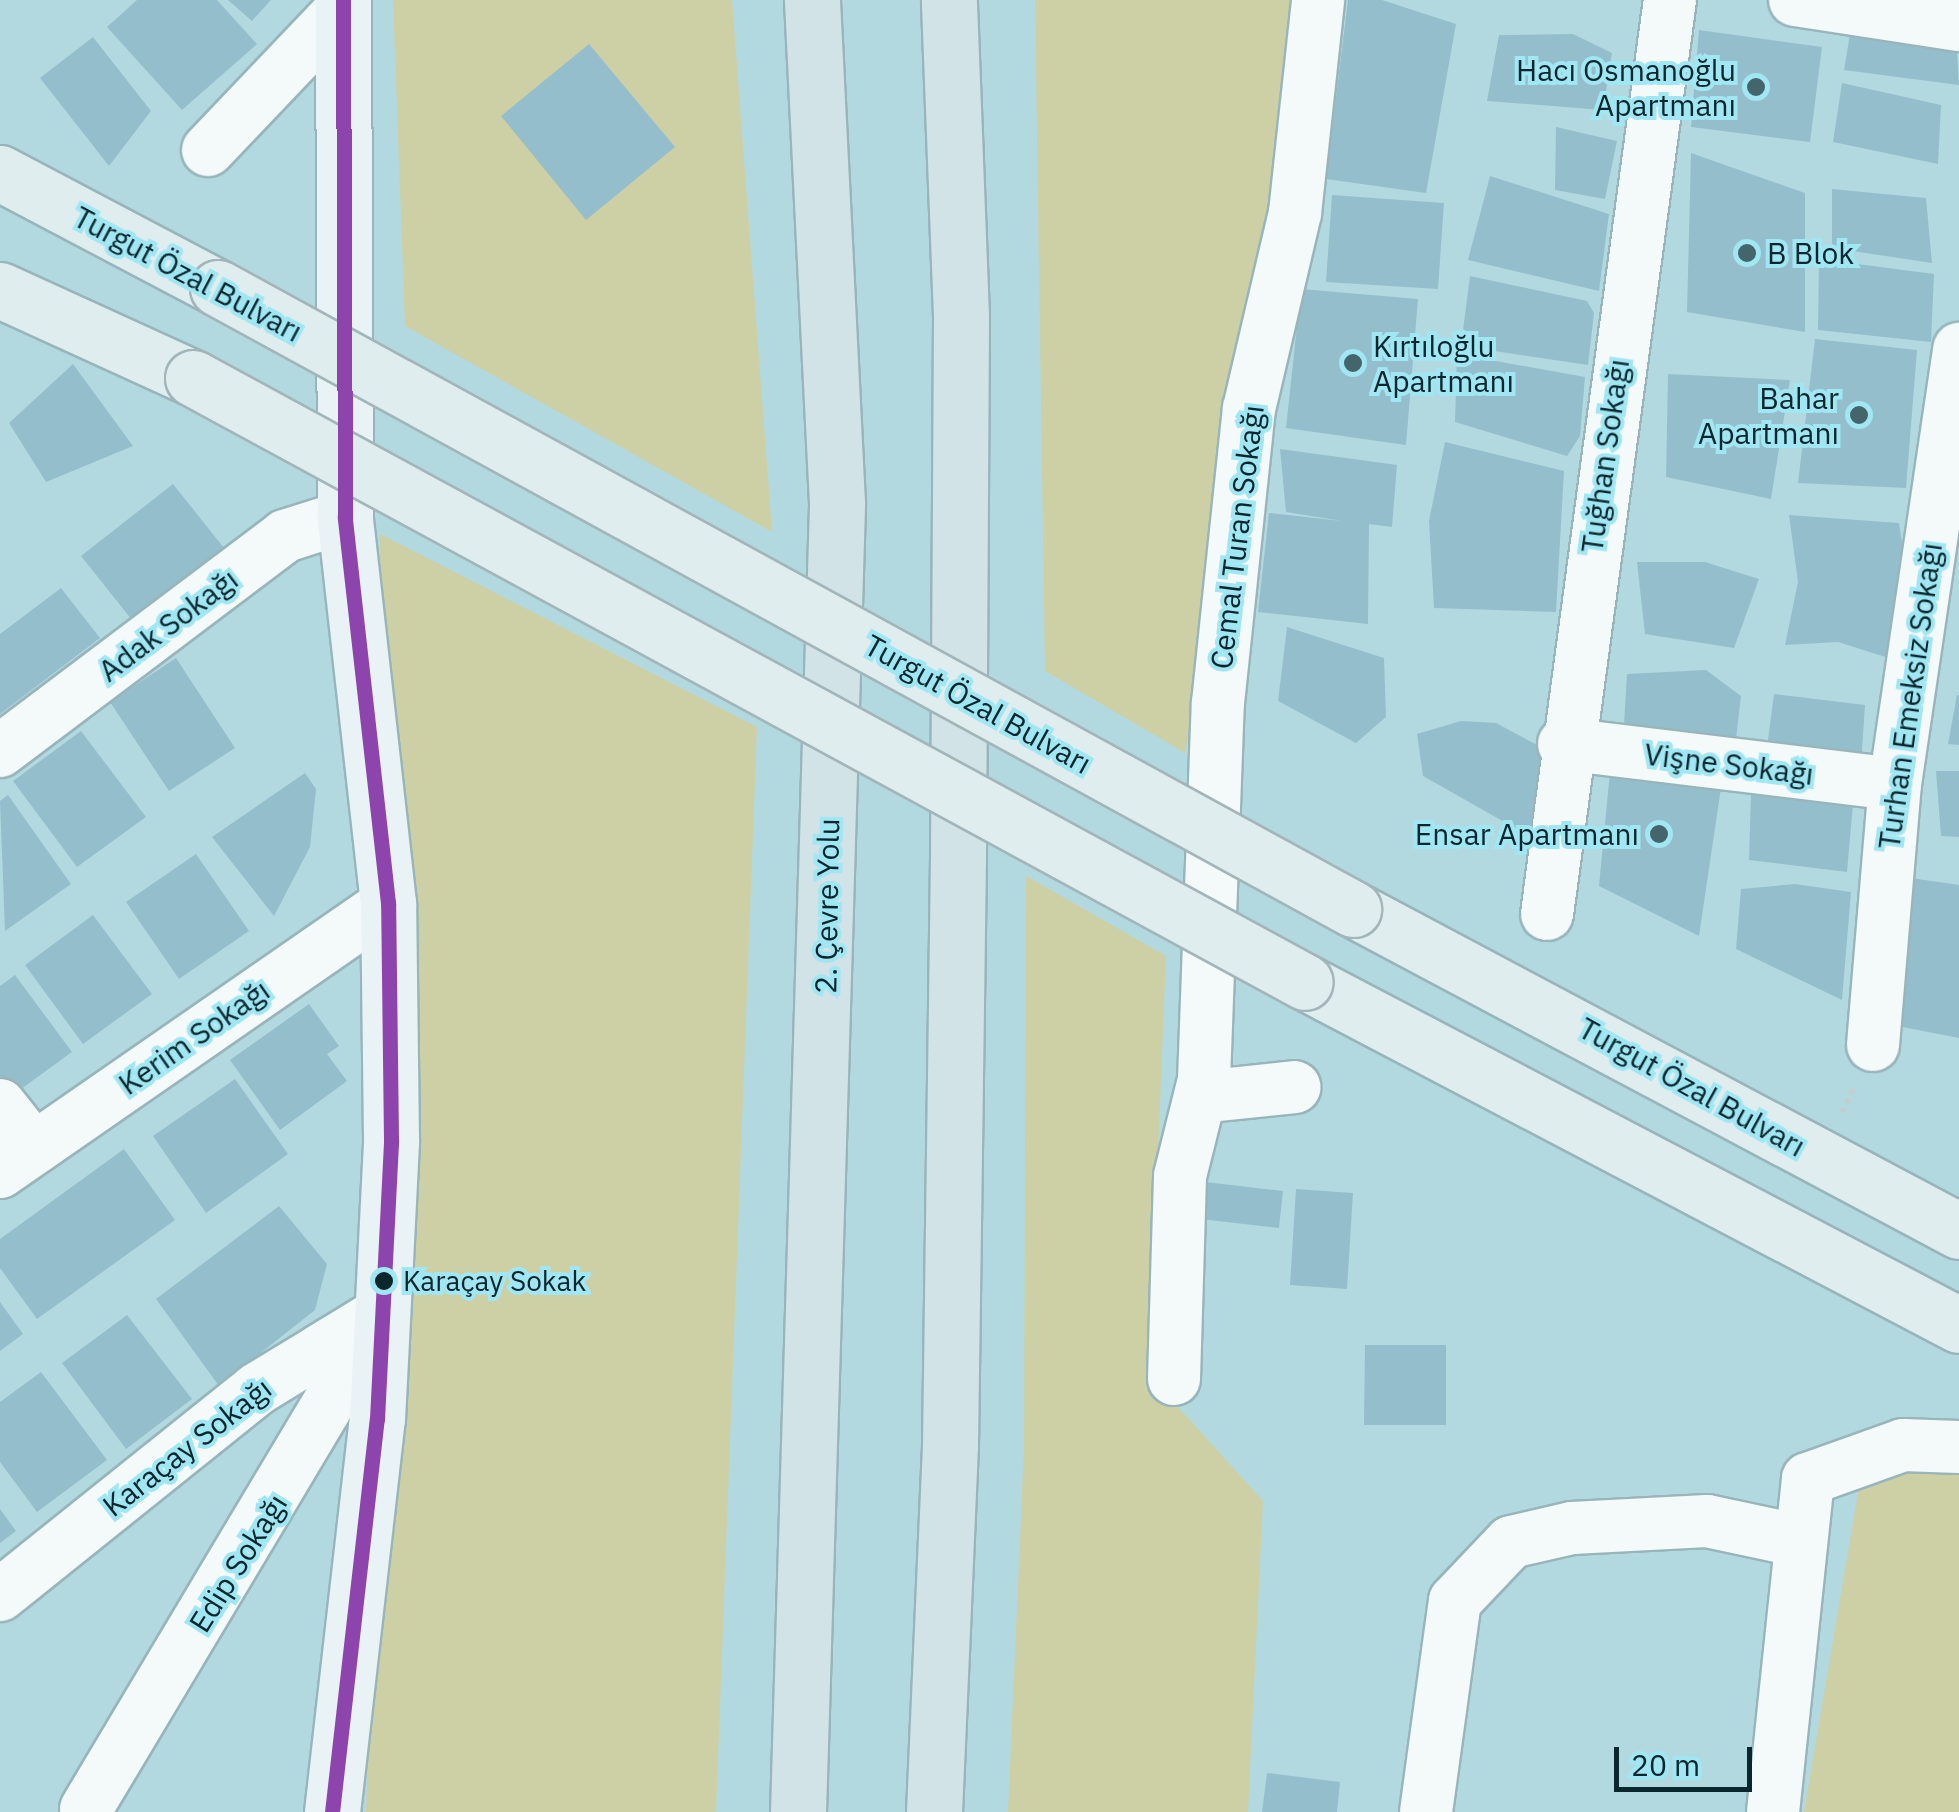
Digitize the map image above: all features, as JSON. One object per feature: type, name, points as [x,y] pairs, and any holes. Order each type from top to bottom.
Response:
[{"type":"highway","name":"2. Çevre Yolu","points":[[798,1812],[837,503],[812,0]]},
{"type":"highway","points":[[934,1812],[950,1445],[958,835],[961,316],[950,0]]},
{"type":"main road","name":"Turgut Özal Bulvarı","points":[[0,173],[218,288],[1353,909],[1959,1231]]},
{"type":"main road","points":[[0,290],[193,378],[1305,982],[1782,1228],[1959,1325]]},
{"type":"street","name":"Cemal Turan Sokağı","points":[[1174,1380],[1180,1176],[1204,1080],[1226,629],[1250,410],[1296,214],[1318,0]]},
{"type":"street","name":"Tuğhan Sokağı","points":[[1547,914],[1564,744],[1670,0]]},
{"type":"street","points":[[1795,0],[1959,25]]},
{"type":"street","points":[[208,150],[344,3]]},
{"type":"street","points":[[332,1812],[383,1312],[388,903],[345,517],[344,3]]},
{"type":"street","name":"Turhan Emeksiz Sokağı","points":[[1873,1045],[1894,784],[1959,349]]},
{"type":"street","name":"Adak Sokağı","points":[[0,751],[285,536],[345,517]]},
{"type":"street","name":"Vişne Sokağı","points":[[1564,744],[1894,784]]},
{"type":"street","name":"Kerim Sokağı","points":[[17,1160],[388,903]]},
{"type":"street","points":[[1204,1080],[1210,1096],[1296,1087]]},
{"type":"street","points":[[0,1104],[17,1160]]},
{"type":"street","name":"Karaçay Sokağı","points":[[0,1595],[257,1388],[383,1312]]},
{"type":"street","name":"Edip Sokağı","points":[[86,1809],[383,1312]]},
{"type":"street","points":[[1773,1812],[1808,1479],[1903,1445],[1959,1448]]},
{"type":"street","points":[[1426,1812],[1455,1601],[1512,1542],[1572,1528],[1707,1521],[1802,1541]]},
{"type":"path","points":[[1820,1158],[1873,1045]]},
{"type":"green space","points":[[393,0],[732,0],[772,532],[405,326]]},
{"type":"green space","points":[[1035,0],[1309,0],[1185,753],[1045,671]]},
{"type":"green space","points":[[380,534],[757,727],[716,1812],[366,1812],[387,1306]]},
{"type":"green space","points":[[1026,876],[1166,956],[1149,1375],[1263,1501],[1248,1812],[1008,1812],[1024,1448]]},
{"type":"green space","points":[[1959,1466],[1959,1812],[1804,1812],[1862,1469]]},
{"type":"building","points":[[137,0],[217,0],[257,44],[182,110],[107,27]]},
{"type":"building","points":[[228,0],[271,0],[252,21]]},
{"type":"building","points":[[1348,0],[1382,0],[1456,24],[1426,193],[1326,179]]},
{"type":"building","points":[[1851,28],[1956,37],[1959,85],[1844,70]]},
{"type":"building","name":"Hacı Osmanoğlu Apartmanı","points":[[1699,30],[1822,47],[1810,142],[1691,127]]},
{"type":"building","points":[[1573,34],[1612,53],[1603,110],[1487,101],[1499,35]]},
{"type":"building","points":[[93,37],[151,111],[109,166],[40,78]]},
{"type":"building","points":[[589,44],[675,147],[586,220],[501,116]]},
{"type":"building","points":[[1842,83],[1941,105],[1938,164],[1833,142]]},
{"type":"building","points":[[1556,127],[1617,141],[1605,199],[1555,190]]},
{"type":"building","name":"B Blok","points":[[1691,153],[1805,193],[1805,332],[1687,312]]},
{"type":"building","points":[[1490,176],[1609,214],[1599,291],[1468,260]]},
{"type":"building","points":[[1832,189],[1926,198],[1932,263],[1832,248]]},
{"type":"building","points":[[1332,195],[1444,203],[1438,289],[1326,282]]},
{"type":"building","points":[[1819,259],[1934,274],[1931,342],[1818,330]]},
{"type":"building","points":[[1470,276],[1587,301],[1594,313],[1588,365],[1461,346]]},
{"type":"building","name":"Kırtıloğlu Apartmanı","points":[[1301,289],[1418,299],[1406,445],[1286,428]]},
{"type":"building","name":"Bahar Apartmanı","points":[[1815,339],[1917,350],[1906,488],[1798,483]]},
{"type":"building","points":[[1457,354],[1585,377],[1580,436],[1567,456],[1455,422]]},
{"type":"building","points":[[73,364],[133,446],[46,482],[9,423]]},
{"type":"building","points":[[1668,374],[1790,380],[1771,499],[1666,477]]},
{"type":"building","points":[[1445,442],[1564,471],[1556,612],[1434,608],[1429,521]]},
{"type":"building","points":[[1280,449],[1397,465],[1392,527],[1369,524],[1368,624],[1258,612],[1269,513],[1342,521],[1286,512]]},
{"type":"building","points":[[173,484],[224,548],[132,620],[81,556]]},
{"type":"building","points":[[1789,515],[1899,523],[1909,590],[1895,660],[1838,642],[1785,645],[1798,582]]},
{"type":"building","points":[[1637,562],[1705,562],[1759,579],[1734,648],[1645,634]]},
{"type":"building","points":[[61,588],[100,638],[0,714],[0,634]]},
{"type":"building","points":[[1287,627],[1384,658],[1386,717],[1356,743],[1278,701]]},
{"type":"building","points":[[176,658],[235,748],[169,791],[110,702]]},
{"type":"building","points":[[1706,670],[1741,696],[1736,739],[1624,724],[1627,674]]},
{"type":"building","points":[[1774,694],[1865,705],[1861,765],[1766,755]]},
{"type":"building","points":[[1959,695],[1959,745],[1948,744]]},
{"type":"building","points":[[1461,721],[1496,723],[1558,756],[1538,841],[1423,776],[1417,734]]},
{"type":"building","points":[[81,731],[146,817],[77,867],[13,781]]},
{"type":"building","name":"Ensar Apartmanı","points":[[1611,761],[1722,781],[1699,936],[1599,886]]},
{"type":"building","points":[[1936,771],[1959,771],[1959,837],[1941,836]]},
{"type":"building","points":[[305,773],[316,789],[310,847],[274,916],[212,837]]},
{"type":"building","points":[[1751,794],[1853,804],[1847,872],[1749,860]]},
{"type":"building","points":[[8,795],[71,884],[5,931],[0,801]]},
{"type":"building","points":[[196,854],[249,931],[179,979],[126,902]]},
{"type":"building","points":[[1904,877],[1959,885],[1959,1038],[1887,1024]]},
{"type":"building","points":[[1795,884],[1851,892],[1842,1000],[1736,949],[1741,889]]},
{"type":"building","points":[[93,915],[152,994],[83,1044],[25,965]]},
{"type":"building","points":[[15,975],[72,1052],[10,1097],[0,1083],[0,986]]},
{"type":"building","points":[[309,1004],[339,1046],[327,1054],[347,1081],[280,1130],[230,1060]]},
{"type":"building","points":[[235,1079],[288,1154],[206,1213],[153,1136]]},
{"type":"building","points":[[124,1149],[175,1220],[37,1319],[0,1268],[0,1239]]},
{"type":"building","points":[[1196,1181],[1283,1191],[1279,1228],[1192,1218]]},
{"type":"building","points":[[1296,1189],[1353,1193],[1347,1289],[1290,1285]]},
{"type":"building","points":[[279,1206],[327,1264],[315,1310],[219,1386],[156,1299]]},
{"type":"building","points":[[0,1302],[23,1334],[0,1351]]},
{"type":"building","points":[[127,1315],[192,1399],[126,1449],[62,1363]]},
{"type":"building","points":[[1365,1345],[1446,1345],[1446,1425],[1364,1425]]},
{"type":"building","points":[[41,1372],[107,1460],[37,1512],[0,1462],[0,1402]]},
{"type":"building","points":[[0,1509],[16,1531],[0,1543]]},
{"type":"building","points":[[1267,1773],[1340,1782],[1337,1812],[1262,1812]]},
{"type":"transit line","points":[[332,1812],[377,1419],[391,1139],[388,903],[345,517],[343,0]]},
{"type":"place","name":"Hacı Osmanoğlu Apartmanı","points":[[1756,87]]},
{"type":"place","name":"B Blok","points":[[1747,253]]},
{"type":"place","name":"Kırtıloğlu Apartmanı","points":[[1353,363]]},
{"type":"place","name":"Bahar Apartmanı","points":[[1859,415]]},
{"type":"place","name":"Ensar Apartmanı","points":[[1659,834]]},
{"type":"place","name":"Karaçay Sokak","points":[[384,1281]]}]
